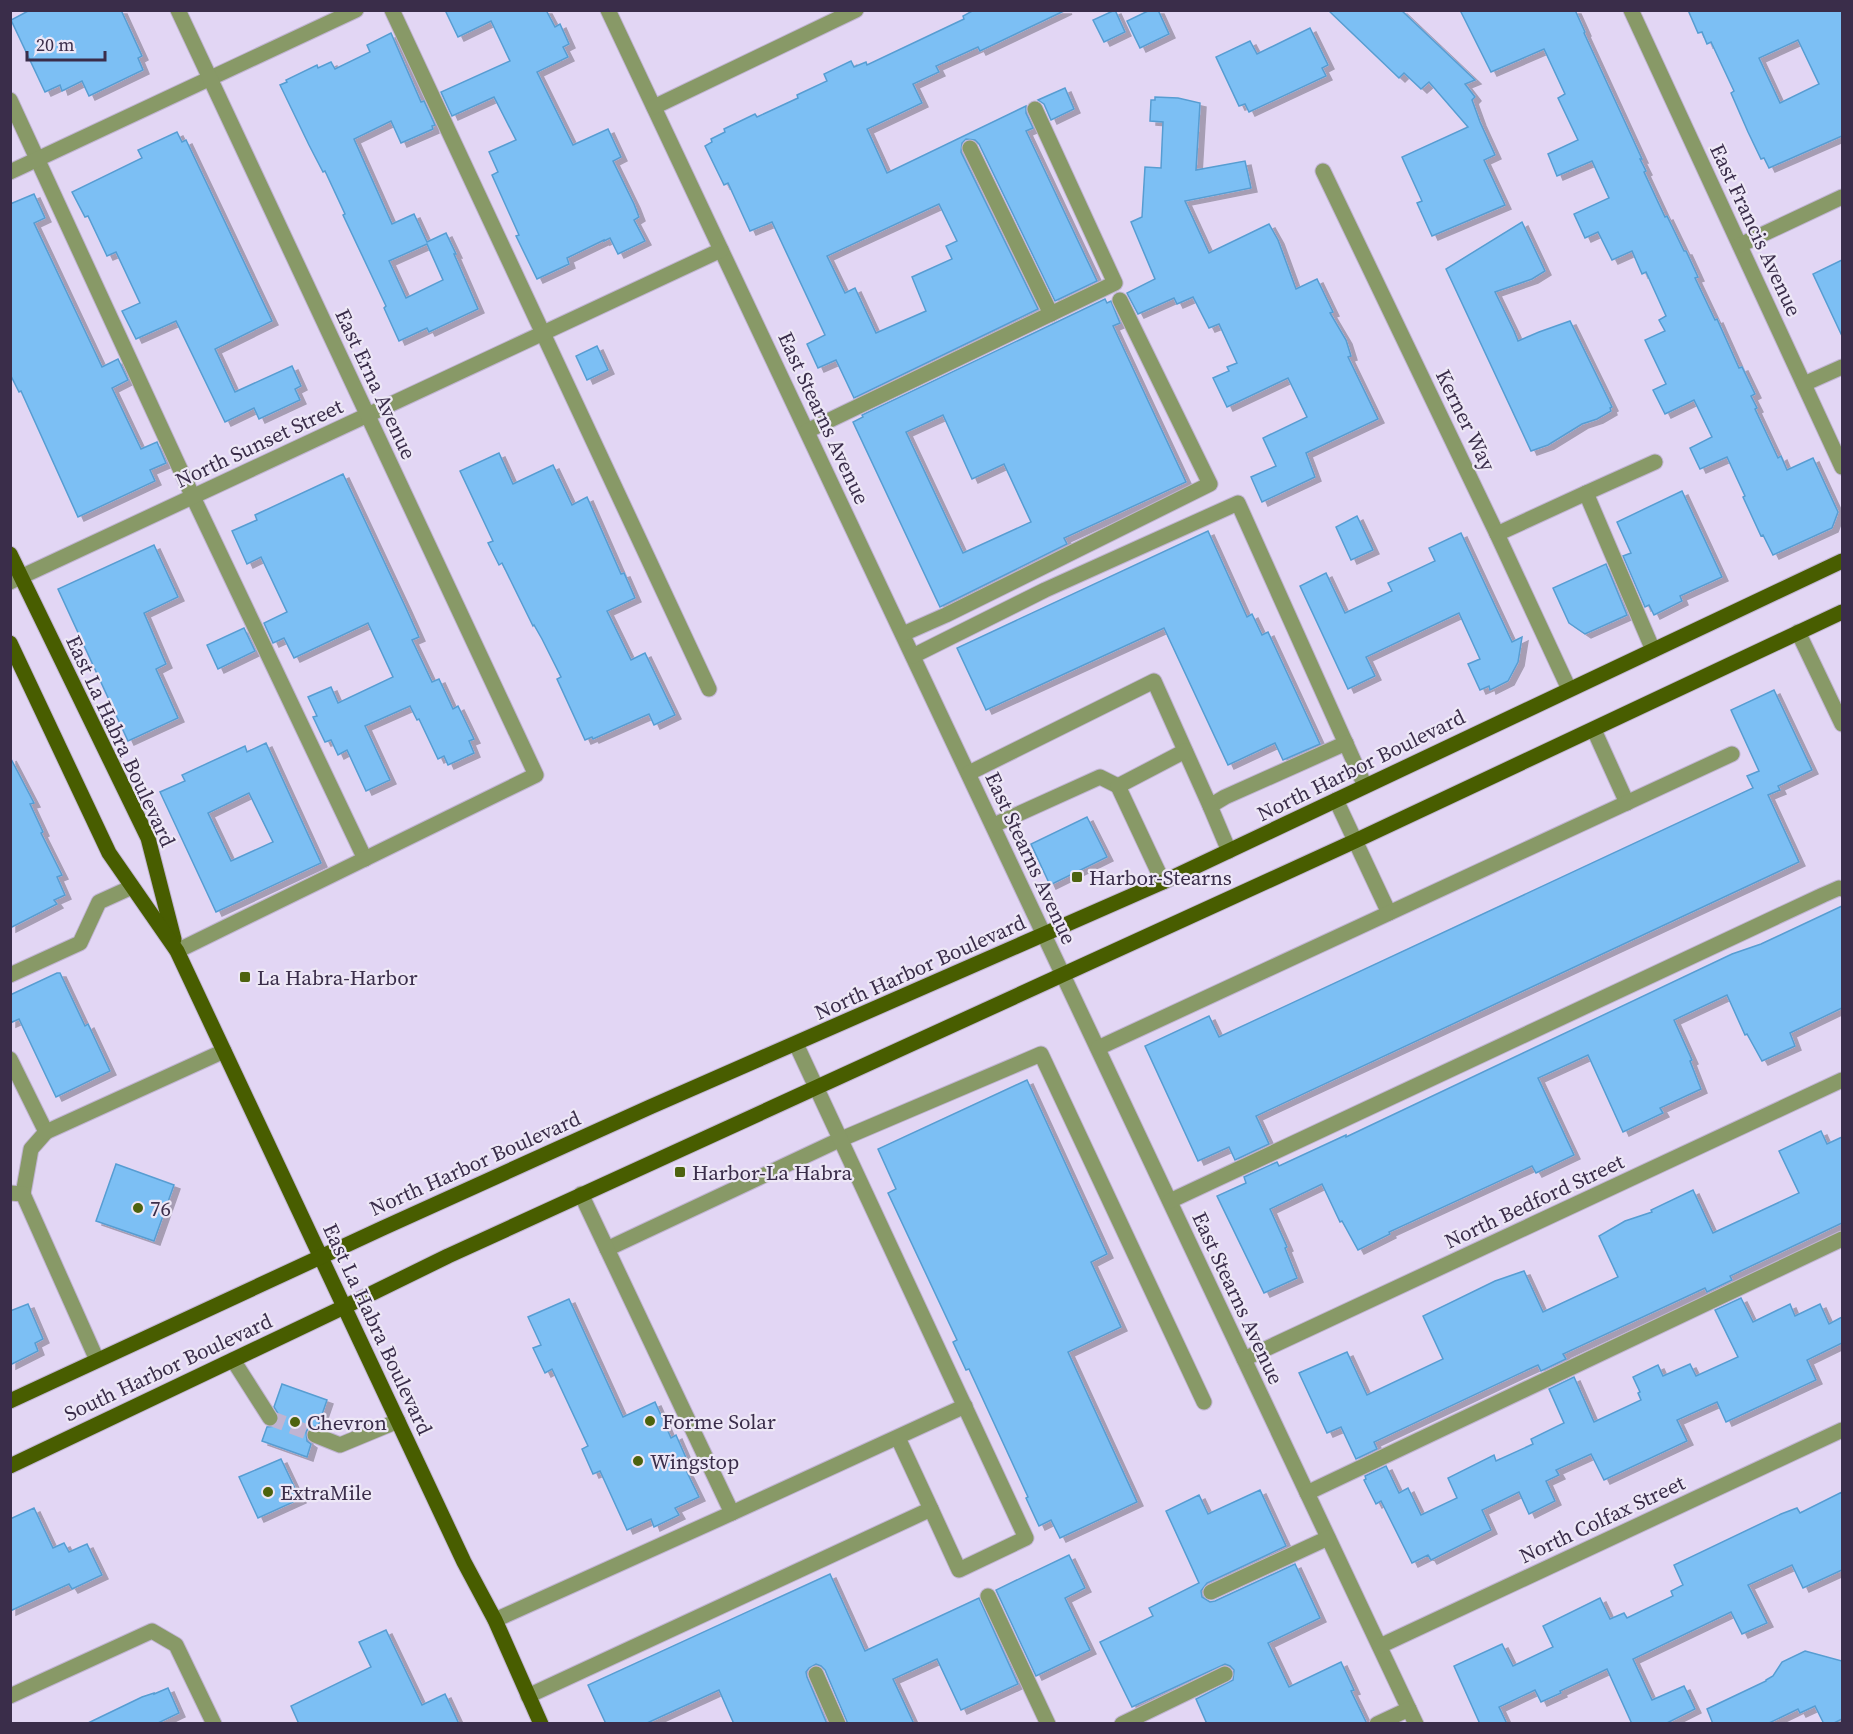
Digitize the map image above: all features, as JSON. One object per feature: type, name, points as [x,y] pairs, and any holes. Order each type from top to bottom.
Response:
[{"type":"main road","name":"East La Habra Boulevard","points":[[10,554],[16,579],[147,838],[177,951]]},
{"type":"main road","name":"North Harbor Boulevard","points":[[10,1401],[321,1256],[1163,882],[1842,561]]},
{"type":"main road","points":[[344,1307],[581,1194],[619,1179],[815,1087],[1355,841],[1842,612]]},
{"type":"main road","name":"East La Habra Boulevard","points":[[10,643],[109,853],[177,951],[464,1562],[495,1620],[541,1724]]},
{"type":"main road","name":"South Harbor Boulevard","points":[[10,1466],[344,1307]]},
{"type":"street","name":"East Erna Avenue","points":[[178,10],[536,774],[365,859]]},
{"type":"street","points":[[10,172],[356,10]]},
{"type":"street","points":[[392,10],[709,689]]},
{"type":"street","name":"East Stearns Avenue","points":[[608,10],[1416,1724]]},
{"type":"street","points":[[654,107],[856,10]]},
{"type":"street","name":"East Francis Avenue","points":[[1631,10],[1842,467]]},
{"type":"street","points":[[10,100],[193,497],[365,859],[177,951]]},
{"type":"street","points":[[807,431],[1115,284],[1035,109]]},
{"type":"street","points":[[970,148],[1051,314]]},
{"type":"street","name":"Kerner Way","points":[[1323,171],[1569,689]]},
{"type":"street","points":[[1740,244],[1842,197]]},
{"type":"street","name":"North Sunset Street","points":[[16,579],[721,250]]},
{"type":"street","points":[[903,634],[946,615],[1210,484],[1120,300]]},
{"type":"street","points":[[1804,384],[1842,367]]},
{"type":"street","points":[[1497,534],[1655,462]]},
{"type":"street","points":[[1586,493],[1653,650]]},
{"type":"street","points":[[913,656],[1045,590],[1238,503],[1365,786]]},
{"type":"street","points":[[1798,632],[1842,724]]},
{"type":"street","points":[[969,773],[1154,681],[1229,851]]},
{"type":"street","points":[[1594,729],[1627,803]]},
{"type":"street","points":[[1210,806],[1225,797],[1346,743]]},
{"type":"street","points":[[1118,786],[1185,751]]},
{"type":"street","points":[[1098,1048],[1732,754]]},
{"type":"street","points":[[994,825],[1100,777],[1118,786],[1163,882]]},
{"type":"street","points":[[1336,800],[1389,913]]},
{"type":"street","points":[[10,975],[80,943],[99,902],[132,887]]},
{"type":"street","points":[[1170,1201],[1823,895],[1839,888],[1842,889]]},
{"type":"street","points":[[796,1044],[1026,1538],[959,1570],[898,1438]]},
{"type":"street","points":[[97,1360],[17,1194],[31,1149],[46,1132],[224,1051]]},
{"type":"street","points":[[608,1249],[839,1140],[1041,1054],[1204,1402]]},
{"type":"street","points":[[10,1059],[46,1132]]},
{"type":"street","name":"North Bedford Street","points":[[1244,1359],[1842,1080]]},
{"type":"street","points":[[581,1194],[732,1513]]},
{"type":"street","points":[[1307,1493],[1842,1239]]},
{"type":"street","points":[[233,1360],[270,1419]]},
{"type":"street","points":[[495,1620],[965,1406]]},
{"type":"street","points":[[315,1435],[340,1445],[398,1421]]},
{"type":"street","name":"North Colfax Street","points":[[1380,1646],[1842,1430]]},
{"type":"street","points":[[528,1696],[931,1509]]},
{"type":"street","points":[[1211,1592],[1328,1538]]},
{"type":"street","points":[[988,1596],[1048,1724]]},
{"type":"street","points":[[10,1696],[152,1631],[176,1645],[214,1724]]},
{"type":"street","points":[[816,1674],[838,1724]]},
{"type":"street","points":[[1122,1724],[1225,1674]]},
{"type":"street","points":[[1377,1724],[1409,1709]]},
{"type":"building","points":[[30,10],[121,10],[142,56],[138,58],[143,70],[89,96],[82,81],[62,91],[60,85],[45,92],[11,20]]},
{"type":"building","points":[[445,10],[546,10],[555,27],[560,24],[569,44],[563,47],[568,57],[537,72],[573,145],[608,129],[621,157],[613,161],[634,204],[639,217],[634,220],[645,241],[618,254],[610,238],[604,240],[567,258],[569,264],[537,279],[516,236],[519,235],[492,175],[498,172],[489,152],[516,140],[494,97],[452,116],[441,92],[510,61],[491,21],[458,37]]},
{"type":"building","points":[[974,10],[1066,10],[980,51],[978,47],[936,66],[939,72],[913,84],[922,103],[867,129],[887,173],[1026,106],[1026,113],[1033,128],[1026,131],[1097,281],[1055,301],[979,144],[975,140],[966,139],[962,143],[961,152],[1038,309],[854,398],[836,360],[818,368],[807,344],[825,335],[772,222],[750,231],[728,183],[724,185],[705,146],[712,142],[711,139],[725,132],[724,129],[755,114],[757,117],[798,98],[797,95],[827,81],[824,74],[851,61],[854,67],[866,62],[867,65],[964,19],[963,16]],"holes":[[[939,204],[957,241],[946,246],[952,259],[912,277],[926,311],[876,333],[855,288],[845,293],[827,256]]]},
{"type":"building","points":[[1115,10],[1125,32],[1104,42],[1093,20]]},
{"type":"building","points":[[1150,10],[1158,10],[1169,34],[1140,48],[1127,21]]},
{"type":"building","points":[[1328,10],[1401,10],[1475,80],[1465,84],[1475,97],[1472,100],[1495,155],[1484,160],[1505,205],[1432,236],[1417,203],[1422,201],[1402,157],[1468,127],[1429,82],[1421,89],[1404,73],[1399,78]]},
{"type":"building","points":[[1460,10],[1575,10],[1642,159],[1640,159],[1646,171],[1644,172],[1665,217],[1667,216],[1686,251],[1698,277],[1695,278],[1715,320],[1717,319],[1739,368],[1742,367],[1755,394],[1751,396],[1757,408],[1755,409],[1778,458],[1781,456],[1787,470],[1813,458],[1838,512],[1832,528],[1773,555],[1763,535],[1761,536],[1727,457],[1700,469],[1690,448],[1712,437],[1694,400],[1665,414],[1653,390],[1666,384],[1645,340],[1665,331],[1659,320],[1666,316],[1646,272],[1642,274],[1632,251],[1612,260],[1598,232],[1585,238],[1574,214],[1609,198],[1592,161],[1557,176],[1548,154],[1578,140],[1558,98],[1565,94],[1544,49],[1491,72]]},
{"type":"building","points":[[1688,10],[1842,10],[1842,136],[1769,168],[1764,158],[1761,159],[1748,132],[1731,93],[1734,91],[1711,42],[1707,44],[1702,32],[1698,33]],"holes":[[[1798,40],[1819,84],[1780,103],[1759,58]]]},
{"type":"building","points":[[1310,28],[1328,65],[1322,68],[1326,76],[1249,112],[1245,104],[1239,106],[1216,57],[1250,41],[1257,54]]},
{"type":"building","points":[[391,33],[421,102],[424,101],[435,125],[432,126],[433,129],[401,143],[391,121],[354,139],[392,224],[414,214],[427,242],[446,233],[478,309],[429,332],[427,328],[399,341],[384,308],[386,306],[343,215],[345,214],[280,85],[317,65],[318,68],[331,62],[335,69],[370,52],[367,45]],"holes":[[[427,244],[443,280],[406,298],[389,261]]]},
{"type":"building","points":[[1065,88],[1074,109],[1051,120],[1044,104],[1038,100]]},
{"type":"building","points":[[1155,97],[1178,98],[1200,103],[1196,170],[1245,161],[1251,188],[1185,201],[1209,253],[1269,224],[1278,240],[1296,289],[1317,279],[1333,312],[1330,313],[1346,340],[1351,356],[1348,357],[1378,419],[1306,453],[1315,477],[1262,502],[1251,477],[1276,466],[1263,438],[1307,417],[1288,378],[1227,407],[1213,378],[1229,371],[1227,367],[1237,363],[1219,324],[1209,328],[1193,297],[1177,304],[1174,298],[1138,314],[1127,293],[1155,279],[1131,222],[1142,217],[1145,167],[1161,168],[1163,122],[1150,121],[1151,100],[1155,100]]},
{"type":"building","points":[[177,132],[182,142],[186,140],[272,321],[215,349],[235,392],[292,366],[301,386],[295,389],[300,400],[259,419],[254,408],[225,422],[176,321],[136,339],[122,311],[140,303],[116,252],[107,256],[88,216],[85,217],[72,192],[142,158],[138,150]]},
{"type":"building","points":[[34,194],[45,218],[34,223],[102,367],[118,359],[128,380],[112,388],[141,449],[157,442],[166,463],[150,470],[155,481],[78,517],[21,391],[19,392],[10,374],[10,204]]},
{"type":"building","points":[[1522,222],[1545,271],[1532,279],[1495,292],[1518,341],[1570,321],[1612,407],[1611,411],[1597,419],[1582,424],[1548,445],[1531,451],[1446,269]]},
{"type":"building","points":[[1842,260],[1842,336],[1813,274]]},
{"type":"building","points":[[1105,299],[1107,303],[1111,301],[1120,323],[1113,326],[1186,482],[1064,538],[1067,544],[940,607],[853,422],[863,417],[862,415]],"holes":[[[943,415],[972,479],[1004,464],[1031,522],[963,553],[906,432]]]},
{"type":"building","points":[[597,346],[608,370],[587,380],[576,356]]},
{"type":"building","points":[[499,453],[513,484],[553,465],[572,505],[587,497],[621,574],[624,573],[635,598],[607,611],[631,660],[645,653],[675,715],[654,725],[649,714],[593,739],[592,737],[585,740],[557,679],[561,677],[502,563],[499,565],[488,543],[493,541],[460,471]]},
{"type":"building","points":[[343,474],[419,637],[412,640],[432,682],[439,679],[453,709],[458,706],[474,739],[469,741],[474,753],[448,765],[444,756],[438,759],[419,719],[417,720],[410,706],[365,726],[390,780],[366,791],[347,750],[338,755],[331,740],[325,742],[313,717],[317,716],[308,697],[331,687],[338,703],[393,677],[368,623],[294,658],[284,638],[273,643],[264,623],[287,612],[261,557],[247,564],[232,531],[257,520],[255,515]]},
{"type":"building","points":[[1682,491],[1722,577],[1680,596],[1682,601],[1654,615],[1649,605],[1645,607],[1623,556],[1631,553],[1617,522]]},
{"type":"building","points":[[1357,516],[1373,550],[1351,560],[1336,527]]},
{"type":"building","points":[[1208,531],[1247,617],[1252,614],[1262,635],[1268,632],[1320,744],[1283,760],[1275,743],[1228,765],[1164,628],[986,710],[957,648]]},
{"type":"building","points":[[1461,533],[1512,642],[1522,637],[1518,662],[1508,681],[1490,690],[1489,686],[1480,690],[1468,664],[1480,659],[1459,613],[1366,657],[1375,676],[1348,689],[1300,586],[1326,573],[1345,613],[1392,591],[1388,583],[1435,561],[1429,548]]},
{"type":"building","points":[[154,545],[178,597],[144,613],[166,664],[156,669],[178,718],[128,741],[58,589]]},
{"type":"building","points":[[1606,564],[1627,615],[1585,634],[1569,623],[1553,588]]},
{"type":"building","points":[[244,628],[255,651],[218,669],[207,645]]},
{"type":"building","points":[[1774,690],[1812,770],[1778,786],[1780,790],[1768,795],[1799,862],[1256,1116],[1269,1144],[1235,1160],[1229,1147],[1198,1161],[1145,1046],[1209,1016],[1219,1037],[1753,788],[1747,776],[1759,771],[1731,710]]},
{"type":"building","points":[[266,743],[321,863],[216,912],[160,792],[185,781],[182,775],[245,746],[247,752]],"holes":[[[249,793],[273,842],[231,861],[208,813]]]},
{"type":"building","points":[[10,757],[34,803],[30,804],[43,832],[41,833],[62,875],[57,877],[65,895],[54,900],[57,904],[10,928]]},
{"type":"building","points":[[1087,817],[1107,857],[1050,885],[1031,844]]},
{"type":"building","points":[[1842,906],[1842,1008],[1790,1033],[1795,1046],[1762,1061],[1747,1034],[1745,1035],[1727,995],[1674,1020],[1692,1060],[1690,1061],[1701,1089],[1660,1108],[1663,1113],[1623,1132],[1588,1055],[1538,1078],[1574,1155],[1536,1173],[1532,1166],[1389,1232],[1390,1234],[1358,1250],[1342,1221],[1340,1222],[1322,1184],[1270,1209],[1287,1247],[1285,1248],[1297,1278],[1264,1293],[1217,1196],[1246,1183],[1244,1177],[1277,1162],[1279,1166],[1346,1135],[1346,1137],[1732,954],[1761,944]]},
{"type":"building","points":[[60,973],[85,1026],[88,1024],[110,1071],[56,1097],[19,1019],[10,1023],[10,995]]},
{"type":"building","points":[[1027,1080],[1107,1254],[1091,1262],[1121,1327],[1068,1352],[1137,1502],[1060,1538],[1051,1520],[1039,1526],[969,1369],[966,1370],[953,1342],[957,1340],[888,1193],[896,1189],[878,1149]]},
{"type":"building","points":[[1821,1131],[1827,1144],[1842,1137],[1842,1223],[1730,1276],[1732,1280],[1707,1292],[1705,1288],[1563,1354],[1566,1359],[1541,1371],[1538,1365],[1374,1442],[1377,1449],[1356,1459],[1341,1427],[1327,1433],[1299,1373],[1347,1352],[1367,1395],[1443,1359],[1423,1316],[1495,1281],[1524,1271],[1543,1312],[1618,1277],[1599,1236],[1625,1221],[1652,1212],[1651,1210],[1693,1190],[1713,1233],[1799,1193],[1779,1151]]},
{"type":"building","points":[[116,1164],[174,1185],[154,1241],[96,1221]]},
{"type":"building","points":[[1741,1298],[1753,1322],[1790,1304],[1795,1316],[1820,1304],[1829,1324],[1842,1317],[1842,1343],[1807,1360],[1816,1380],[1726,1422],[1717,1402],[1677,1420],[1687,1441],[1604,1480],[1591,1454],[1556,1470],[1559,1475],[1546,1481],[1555,1501],[1529,1514],[1519,1492],[1482,1510],[1491,1530],[1431,1560],[1428,1555],[1412,1563],[1381,1501],[1376,1504],[1364,1480],[1365,1476],[1386,1466],[1399,1493],[1408,1488],[1421,1515],[1457,1498],[1448,1478],[1494,1455],[1496,1461],[1533,1444],[1531,1439],[1564,1423],[1549,1389],[1574,1377],[1594,1422],[1641,1400],[1633,1377],[1658,1365],[1663,1376],[1690,1364],[1696,1376],[1738,1357],[1715,1310]]},
{"type":"building","points":[[569,1299],[623,1417],[655,1402],[671,1438],[676,1435],[687,1460],[682,1462],[699,1497],[675,1508],[679,1515],[654,1527],[651,1519],[627,1530],[600,1471],[593,1474],[582,1449],[588,1446],[552,1369],[545,1373],[533,1348],[541,1345],[528,1317]]},
{"type":"building","points":[[28,1304],[43,1339],[35,1343],[38,1351],[10,1365],[10,1311]]},
{"type":"building","points":[[282,1384],[327,1400],[318,1426],[309,1427],[306,1432],[307,1441],[311,1444],[307,1457],[262,1441],[267,1427],[275,1426],[279,1422],[280,1417],[274,1407]]},
{"type":"building","points":[[281,1459],[300,1499],[258,1518],[239,1477]]},
{"type":"building","points":[[1260,1490],[1286,1546],[1207,1583],[1201,1591],[1202,1597],[1210,1602],[1215,1601],[1295,1564],[1320,1618],[1268,1643],[1289,1687],[1341,1662],[1354,1690],[1351,1691],[1367,1724],[1207,1724],[1196,1699],[1233,1680],[1234,1670],[1225,1664],[1132,1707],[1100,1642],[1153,1616],[1149,1608],[1199,1583],[1166,1511],[1199,1495],[1208,1514]]},
{"type":"building","points":[[1842,1492],[1842,1570],[1803,1588],[1792,1565],[1748,1585],[1767,1623],[1742,1634],[1731,1612],[1633,1659],[1652,1700],[1684,1686],[1695,1709],[1665,1724],[1632,1724],[1607,1669],[1541,1702],[1535,1690],[1499,1707],[1507,1724],[1480,1724],[1454,1666],[1502,1644],[1513,1666],[1553,1647],[1543,1626],[1600,1598],[1610,1619],[1624,1613],[1627,1618],[1673,1596],[1671,1591],[1683,1585],[1674,1565],[1781,1514],[1797,1508],[1800,1513]]},
{"type":"building","points":[[34,1508],[53,1548],[64,1543],[69,1552],[87,1544],[102,1575],[72,1589],[69,1584],[10,1611],[10,1519]]},
{"type":"building","points":[[1069,1555],[1085,1588],[1065,1598],[1090,1650],[1036,1676],[996,1590]]},
{"type":"building","points":[[830,1574],[865,1651],[979,1598],[1018,1684],[961,1710],[937,1659],[893,1679],[914,1724],[848,1724],[825,1670],[816,1664],[806,1672],[827,1724],[734,1724],[719,1690],[645,1724],[606,1724],[588,1685]]},
{"type":"building","points":[[386,1630],[422,1705],[445,1694],[459,1724],[299,1724],[291,1706],[371,1667],[359,1642]]},
{"type":"building","points":[[1805,1651],[1842,1661],[1842,1719],[1832,1724],[1824,1724],[1815,1706],[1800,1713],[1798,1709],[1767,1724],[1713,1724],[1707,1709],[1766,1681],[1773,1676],[1782,1662]]},
{"type":"building","points":[[168,1688],[179,1713],[156,1724],[86,1724],[142,1697]]},
{"type":"tunnel","points":[[270,1418],[315,1435]]},
{"type":"place","name":"Harbor-Stearns","points":[[1077,877]]},
{"type":"place","name":"La Habra-Harbor","points":[[245,977]]},
{"type":"place","name":"Harbor-La Habra","points":[[680,1172]]},
{"type":"place","name":"76","points":[[138,1208]]},
{"type":"place","name":"Forme Solar","points":[[650,1421]]},
{"type":"place","name":"Chevron","points":[[295,1422]]},
{"type":"place","name":"Wingstop","points":[[638,1461]]},
{"type":"place","name":"ExtraMile","points":[[268,1492]]}]
